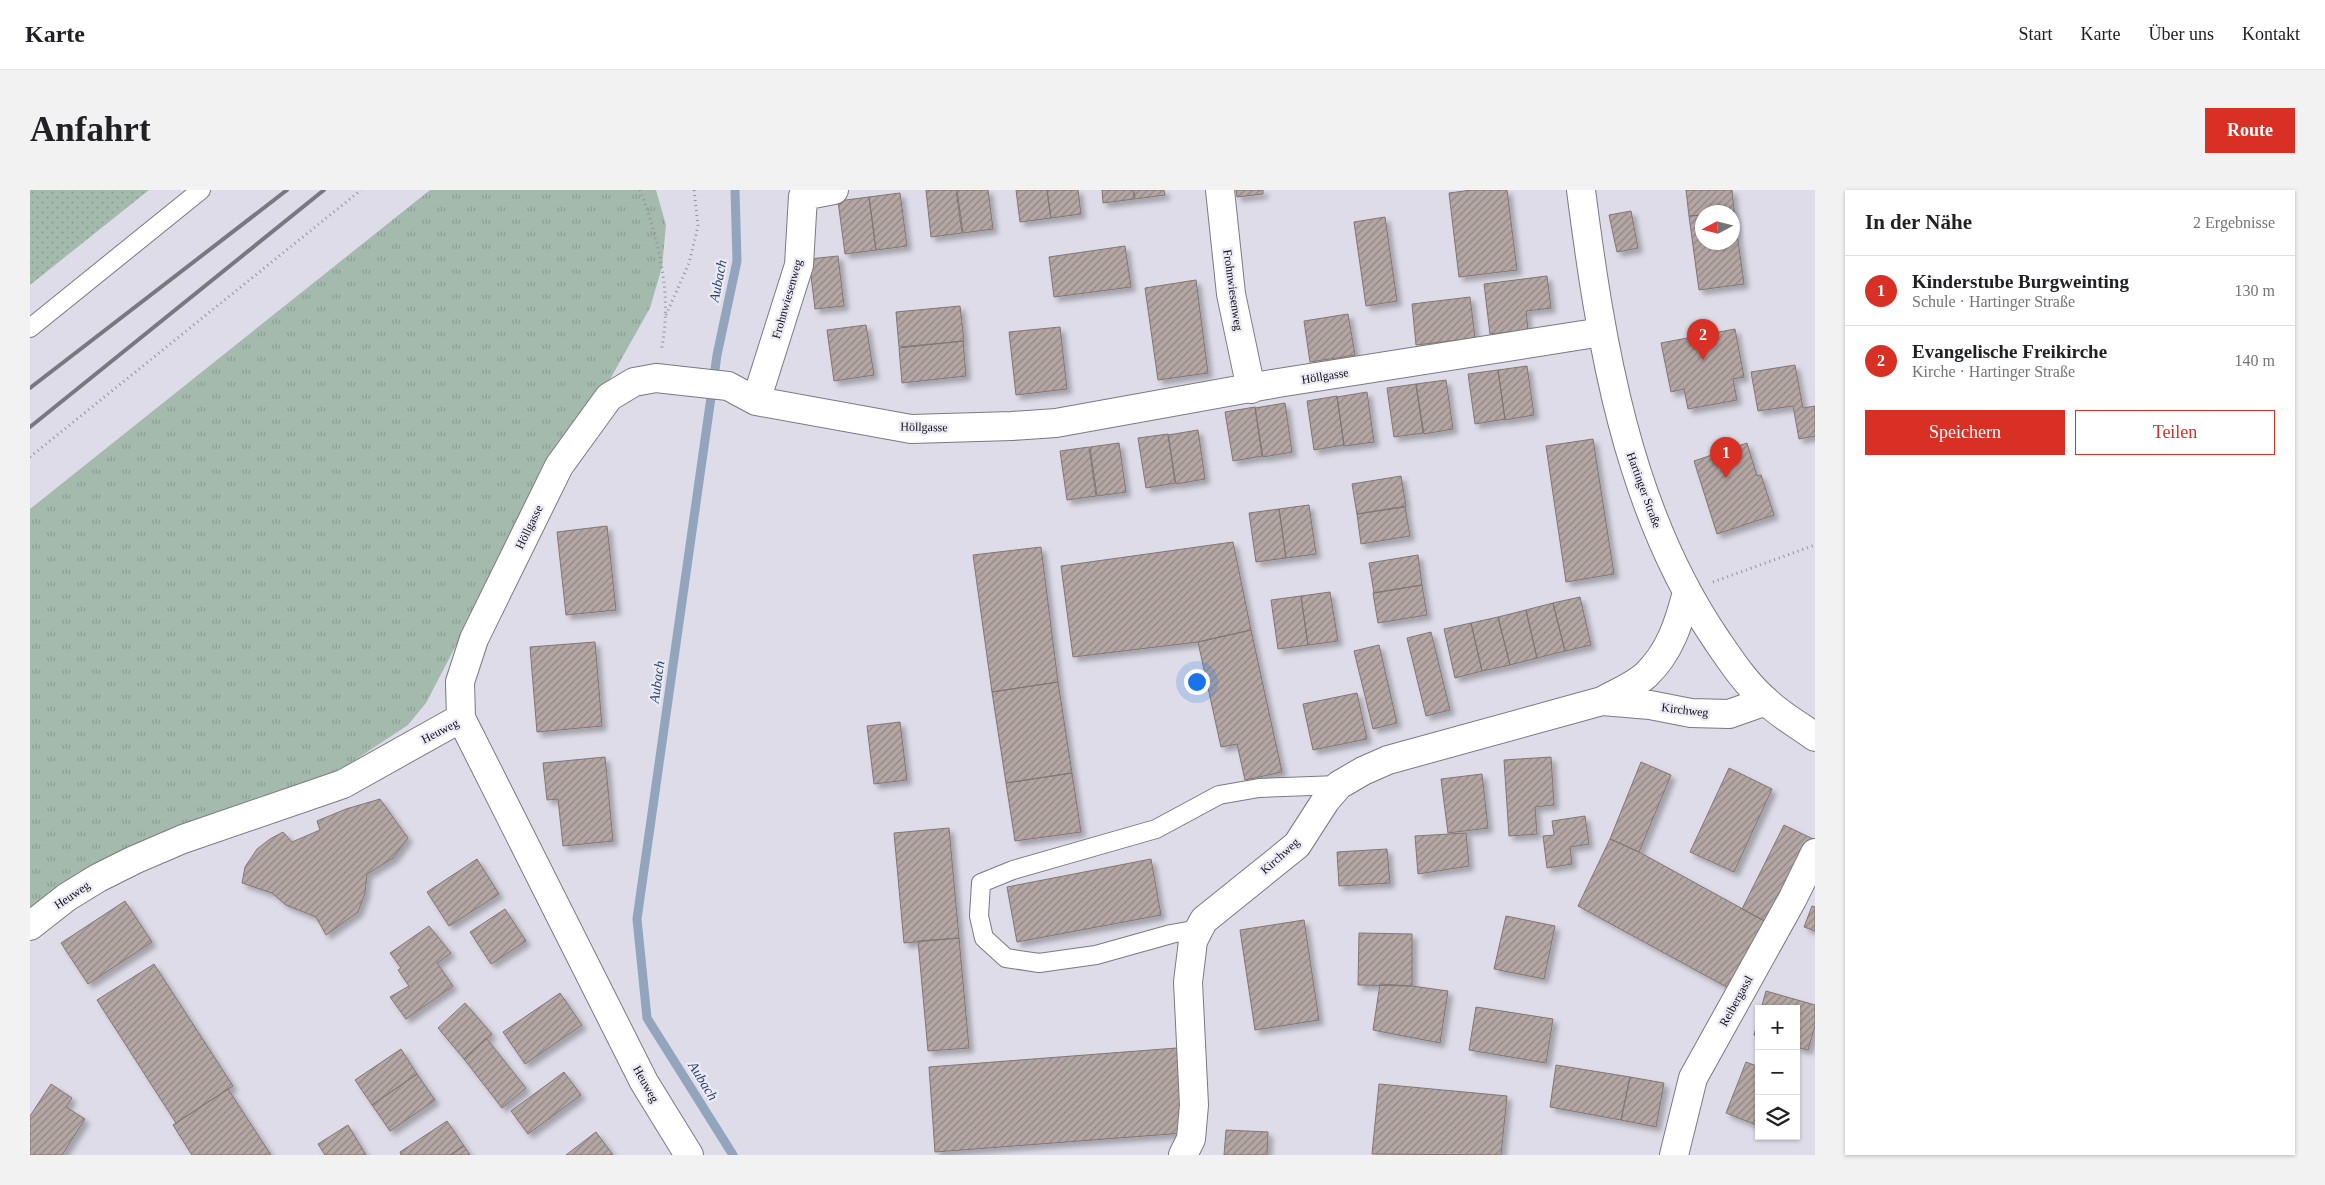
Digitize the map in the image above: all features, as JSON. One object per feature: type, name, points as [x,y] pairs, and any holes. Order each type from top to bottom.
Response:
[{"type":"street","name":"Frohnwiesenweg","points":[[756,402],[800,265],[803,196],[834,190]]},
{"type":"street","name":"Frohnwiesenweg","points":[[1220,190],[1231,294],[1251,388]]},
{"type":"street","name":"Hartinger Straße","points":[[1581,190],[1602,332],[1627,440],[1649,509],[1687,592],[1737,669],[1766,701],[1815,737]]},
{"type":"street","name":"Höllgasse","points":[[461,718],[460,682],[474,639],[559,466],[609,397],[634,382],[656,378],[728,386],[756,402],[910,429],[1056,423],[1251,388],[1602,332]]},
{"type":"street","name":"Kirchweg","points":[[1183,1155],[1191,1139],[1194,1105],[1188,982],[1193,941],[1204,920],[1296,844],[1326,800],[1339,785],[1363,771],[1388,760],[1602,701],[1645,676],[1666,652],[1679,623],[1687,592]]},
{"type":"street","name":"Kirchweg","points":[[1602,701],[1650,705],[1691,712],[1729,714],[1766,701]]},
{"type":"street","name":"Heuweg","points":[[30,926],[67,897],[98,878],[134,860],[183,839],[343,784],[461,718],[644,1082],[689,1155]]},
{"type":"street","name":"Reibergassl","points":[[1674,1155],[1693,1078],[1793,898],[1815,853]]},
{"type":"lane","points":[[30,328],[201,190]]},
{"type":"lane","points":[[1199,929],[1171,934],[1096,955],[1039,963],[1006,958],[984,938],[979,916],[981,883],[1012,870],[1156,829],[1219,795],[1259,788],[1339,785]]},
{"type":"path","points":[[30,457],[361,190]]},
{"type":"path","points":[[640,190],[652,221],[664,283],[666,330],[656,378]]},
{"type":"path","points":[[666,316],[689,263],[698,226],[694,190]]},
{"type":"path","points":[[1687,592],[1815,545]]},
{"type":"green space","points":[[30,190],[149,190],[30,285]]},
{"type":"green space","points":[[430,190],[656,190],[666,225],[662,267],[650,308],[604,390],[553,459],[426,703],[408,725],[349,764],[30,916],[30,509]]},
{"type":"building","points":[[926,190],[956,190],[962,233],[931,237]]},
{"type":"building","points":[[957,190],[988,190],[993,229],[963,233]]},
{"type":"building","points":[[1016,190],[1047,190],[1051,218],[1020,222]]},
{"type":"building","points":[[1047,190],[1078,190],[1081,214],[1051,218]]},
{"type":"building","points":[[1102,190],[1133,190],[1134,199],[1103,203]]},
{"type":"building","points":[[1134,190],[1164,190],[1165,195],[1135,199]]},
{"type":"building","points":[[1236,190],[1263,190],[1263,194],[1237,197]]},
{"type":"building","points":[[1472,190],[1507,190],[1517,270],[1459,277],[1449,193]]},
{"type":"building","points":[[1686,190],[1732,190],[1733,205],[1695,205],[1695,216],[1689,216]]},
{"type":"building","points":[[900,193],[907,246],[876,250],[869,197]]},
{"type":"building","points":[[869,197],[876,250],[845,254],[838,201]]},
{"type":"building","points":[[1631,211],[1638,248],[1617,252],[1609,215]]},
{"type":"building","points":[[1689,216],[1695,216],[1695,250],[1739,250],[1744,284],[1699,290]]},
{"type":"building","points":[[1385,217],[1397,301],[1366,306],[1354,222]]},
{"type":"building","points":[[1125,246],[1131,287],[1054,297],[1049,257]]},
{"type":"building","points":[[838,256],[844,306],[815,309],[809,259]]},
{"type":"building","points":[[1547,276],[1551,308],[1526,311],[1528,330],[1490,334],[1484,284]]},
{"type":"building","points":[[1196,280],[1208,373],[1158,380],[1145,288]]},
{"type":"building","points":[[1470,297],[1475,338],[1416,345],[1412,304]]},
{"type":"building","points":[[960,306],[964,341],[899,347],[896,312]]},
{"type":"building","points":[[1348,314],[1355,355],[1310,362],[1304,321]]},
{"type":"building","points":[[866,325],[874,375],[834,381],[827,330]]},
{"type":"building","points":[[1060,327],[1067,389],[1016,395],[1009,332]]},
{"type":"building","points":[[1735,329],[1744,377],[1733,379],[1737,400],[1688,409],[1684,389],[1671,392],[1661,343]]},
{"type":"building","points":[[963,341],[966,376],[902,383],[899,348]]},
{"type":"building","points":[[1795,365],[1803,408],[1815,406],[1815,436],[1799,439],[1793,406],[1758,411],[1751,372]]},
{"type":"building","points":[[1527,366],[1534,415],[1505,420],[1498,370]]},
{"type":"building","points":[[1498,370],[1505,419],[1475,424],[1468,374]]},
{"type":"building","points":[[1446,380],[1453,429],[1424,434],[1416,384]]},
{"type":"building","points":[[1416,384],[1423,433],[1394,437],[1387,388]]},
{"type":"building","points":[[1367,392],[1374,442],[1344,446],[1337,397]]},
{"type":"building","points":[[1337,396],[1344,445],[1314,450],[1307,401]]},
{"type":"building","points":[[1285,403],[1292,452],[1263,457],[1255,408]]},
{"type":"building","points":[[1255,407],[1262,456],[1233,461],[1225,412]]},
{"type":"building","points":[[1198,430],[1205,479],[1176,484],[1168,435]]},
{"type":"building","points":[[1168,434],[1175,483],[1146,488],[1138,438]]},
{"type":"building","points":[[1593,439],[1614,574],[1566,582],[1546,446]]},
{"type":"building","points":[[1119,443],[1126,492],[1097,496],[1090,447]]},
{"type":"building","points":[[1747,443],[1757,476],[1761,475],[1774,515],[1717,534],[1694,461]]},
{"type":"building","points":[[1089,447],[1096,496],[1067,500],[1060,451]]},
{"type":"building","points":[[1401,476],[1406,506],[1357,514],[1352,484]]},
{"type":"building","points":[[1309,505],[1316,554],[1286,558],[1279,509]]},
{"type":"building","points":[[1405,507],[1410,536],[1361,544],[1357,514]]},
{"type":"building","points":[[1279,509],[1286,558],[1256,562],[1249,513]]},
{"type":"building","points":[[607,526],[616,610],[566,615],[557,532]]},
{"type":"building","points":[[1233,542],[1251,630],[1198,642],[1073,657],[1061,566]]},
{"type":"building","points":[[1041,547],[1058,682],[992,692],[973,555]]},
{"type":"building","points":[[1418,555],[1422,585],[1374,593],[1369,563]]},
{"type":"building","points":[[1422,585],[1427,615],[1378,623],[1373,593]]},
{"type":"building","points":[[1330,592],[1338,641],[1308,645],[1301,596]]},
{"type":"building","points":[[1301,596],[1308,645],[1278,649],[1271,600]]},
{"type":"building","points":[[1580,597],[1591,645],[1565,651],[1553,603]]},
{"type":"building","points":[[1553,603],[1565,651],[1537,658],[1526,610]]},
{"type":"building","points":[[1526,610],[1537,658],[1510,665],[1498,617]]},
{"type":"building","points":[[1498,617],[1510,665],[1482,671],[1471,623]]},
{"type":"building","points":[[1471,623],[1482,671],[1455,678],[1444,629]]},
{"type":"building","points":[[1251,630],[1282,772],[1245,780],[1237,744],[1221,747],[1198,642]]},
{"type":"building","points":[[1431,632],[1450,710],[1426,716],[1407,638]]},
{"type":"building","points":[[595,642],[602,726],[537,732],[530,647]]},
{"type":"building","points":[[1379,645],[1397,723],[1373,729],[1354,651]]},
{"type":"building","points":[[1058,682],[1072,773],[1006,783],[992,692]]},
{"type":"building","points":[[1357,693],[1367,739],[1313,750],[1303,704]]},
{"type":"building","points":[[900,722],[907,780],[874,784],[867,726]]},
{"type":"building","points":[[605,757],[613,841],[563,846],[558,799],[547,800],[543,763]]},
{"type":"building","points":[[1551,757],[1554,805],[1535,807],[1537,834],[1509,836],[1504,760]]},
{"type":"building","points":[[1641,762],[1671,775],[1639,852],[1610,839]]},
{"type":"building","points":[[1729,768],[1772,789],[1734,872],[1690,852]]},
{"type":"building","points":[[1072,773],[1081,832],[1015,841],[1006,783]]},
{"type":"building","points":[[1482,774],[1488,828],[1448,833],[1441,779]]},
{"type":"building","points":[[380,799],[408,838],[393,858],[367,874],[365,893],[358,912],[326,935],[316,917],[286,905],[272,893],[242,883],[245,867],[257,849],[270,839],[283,832],[292,842],[320,830],[317,821],[346,809]]},
{"type":"building","points":[[1585,816],[1589,844],[1570,847],[1572,864],[1547,868],[1543,836],[1554,835],[1552,821]]},
{"type":"building","points":[[1784,825],[1813,839],[1770,924],[1742,909]]},
{"type":"building","points":[[949,828],[959,938],[904,943],[894,833]]},
{"type":"building","points":[[1466,833],[1469,866],[1418,874],[1415,836]]},
{"type":"building","points":[[1610,839],[1639,852],[1770,924],[1734,991],[1578,906]]},
{"type":"building","points":[[1387,849],[1390,883],[1339,886],[1337,852]]},
{"type":"building","points":[[477,859],[499,894],[449,926],[427,892]]},
{"type":"building","points":[[1151,859],[1161,915],[1017,942],[1007,887]]},
{"type":"building","points":[[125,901],[152,942],[88,984],[61,943]]},
{"type":"building","points":[[1812,906],[1815,907],[1815,931],[1804,927]]},
{"type":"building","points":[[505,909],[526,941],[491,964],[470,932]]},
{"type":"building","points":[[1506,916],[1555,926],[1544,979],[1494,969]]},
{"type":"building","points":[[1304,920],[1319,1020],[1255,1030],[1240,930]]},
{"type":"building","points":[[429,926],[451,953],[437,963],[453,986],[406,1019],[390,997],[409,986],[398,970],[401,968],[390,953]]},
{"type":"building","points":[[1359,933],[1412,934],[1412,986],[1358,985]]},
{"type":"building","points":[[959,938],[969,1048],[928,1051],[918,941]]},
{"type":"building","points":[[154,964],[233,1086],[176,1123],[97,1000]]},
{"type":"building","points":[[1380,984],[1448,991],[1440,1043],[1373,1030]]},
{"type":"building","points":[[1766,991],[1815,1005],[1815,1026],[1808,1050],[1800,1048],[1800,1005],[1762,1005]]},
{"type":"building","points":[[560,993],[582,1025],[525,1064],[503,1032]]},
{"type":"building","points":[[465,1003],[492,1034],[464,1059],[438,1028]]},
{"type":"building","points":[[1476,1007],[1553,1019],[1546,1063],[1469,1050]]},
{"type":"building","points":[[486,1038],[526,1088],[502,1108],[464,1059]]},
{"type":"building","points":[[1177,1048],[1184,1133],[935,1152],[929,1067]]},
{"type":"building","points":[[401,1049],[417,1074],[372,1105],[355,1080]]},
{"type":"building","points":[[1746,1062],[1755,1065],[1755,1124],[1726,1113]]},
{"type":"building","points":[[1556,1065],[1630,1077],[1621,1120],[1550,1107]]},
{"type":"building","points":[[564,1072],[581,1095],[528,1134],[511,1111]]},
{"type":"building","points":[[417,1074],[435,1100],[390,1131],[372,1105]]},
{"type":"building","points":[[1630,1077],[1664,1083],[1656,1127],[1621,1120]]},
{"type":"building","points":[[51,1084],[72,1098],[66,1107],[85,1119],[62,1155],[30,1155],[30,1116]]},
{"type":"building","points":[[1379,1084],[1507,1096],[1501,1155],[1372,1154]]},
{"type":"building","points":[[228,1089],[271,1155],[192,1155],[173,1125]]},
{"type":"building","points":[[447,1121],[464,1146],[450,1155],[401,1155],[400,1152]]},
{"type":"building","points":[[348,1125],[366,1155],[325,1155],[318,1144]]},
{"type":"building","points":[[1226,1130],[1268,1132],[1267,1155],[1224,1155]]},
{"type":"building","points":[[596,1132],[613,1155],[566,1155]]},
{"type":"building","points":[[464,1146],[470,1155],[450,1155]]},
{"type":"waterway","name":"Aubach","points":[[733,1155],[647,1018],[637,919],[717,355],[737,261],[735,190]]},
{"type":"railway","points":[[30,388],[287,190]]},
{"type":"railway","points":[[30,427],[324,190]]},
{"type":"place","name":"Evangelische Freikirche","points":[[1703,360]]},
{"type":"place","name":"Kinderstube Burgweinting","points":[[1726,478]]}]
